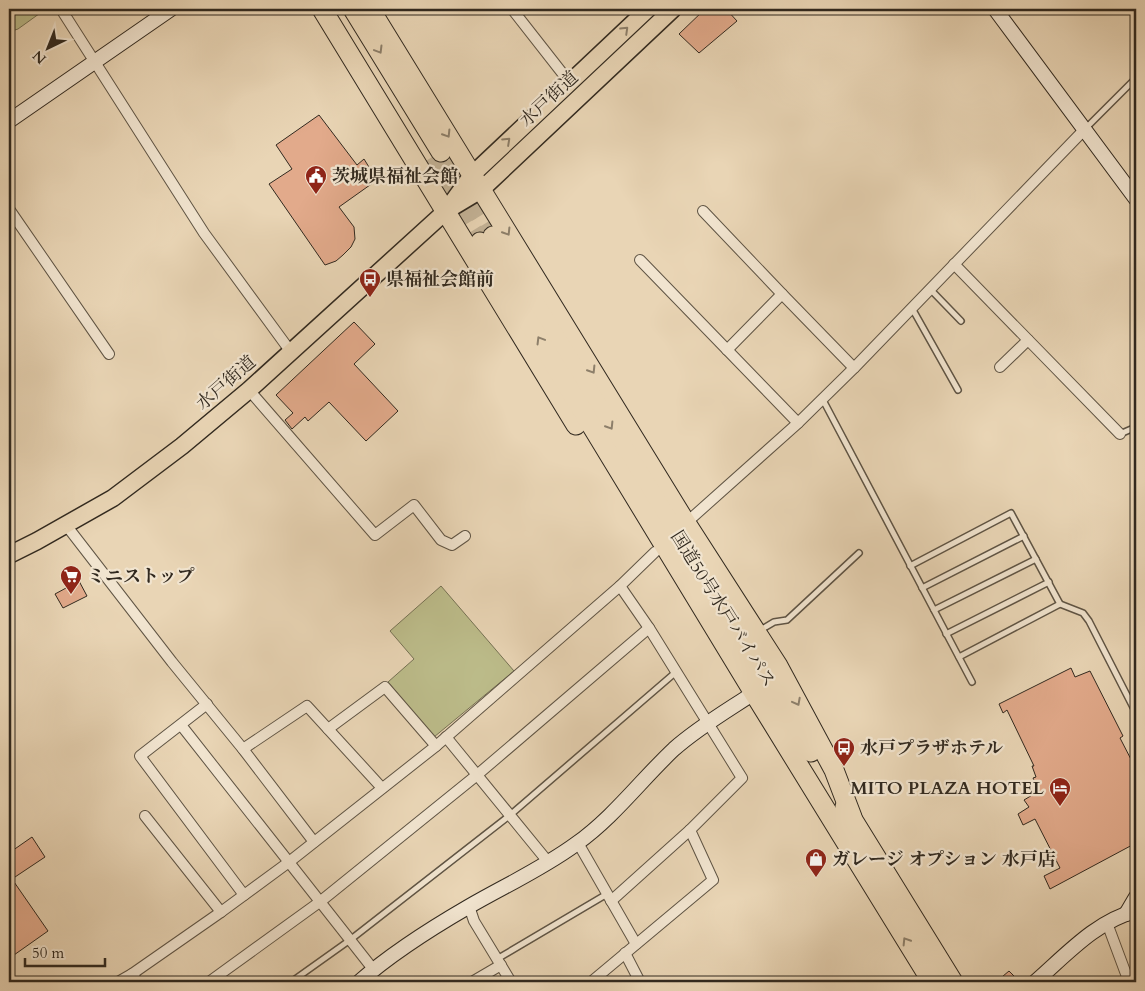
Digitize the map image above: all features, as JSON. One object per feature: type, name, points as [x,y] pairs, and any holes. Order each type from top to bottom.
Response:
[{"type":"highway","points":[[322,9],[520,334],[732,676],[761,688]]},
{"type":"highway","points":[[337,9],[435,156],[353,9]]},
{"type":"highway","points":[[370,9],[686,523],[778,666],[834,770],[852,817]]},
{"type":"highway","name":"国道50号水戸バイパス","points":[[486,239],[761,688],[932,982]]},
{"type":"highway","name":"国道50号水戸バイパス","points":[[761,688],[852,817],[953,982]]},
{"type":"main road","name":"水戸街道","points":[[477,183],[570,83],[648,9]]},
{"type":"main road","name":"水戸街道","points":[[9,555],[114,498],[175,452],[250,390],[446,210],[673,9]]},
{"type":"street","points":[[61,9],[204,233],[291,352]]},
{"type":"street","points":[[9,121],[171,9]]},
{"type":"street","points":[[512,9],[570,83]]},
{"type":"street","points":[[995,9],[1136,199]]},
{"type":"street","points":[[686,523],[823,399],[913,310],[954,264],[1084,130]]},
{"type":"street","points":[[9,209],[109,354]]},
{"type":"street","points":[[703,211],[854,368]]},
{"type":"street","points":[[640,260],[798,423]]},
{"type":"street","points":[[954,264],[1120,434]]},
{"type":"street","points":[[727,350],[782,294]]},
{"type":"street","points":[[1000,366],[1028,340]]},
{"type":"street","points":[[250,390],[375,535],[414,505],[441,540],[452,544],[465,536]]},
{"type":"street","points":[[66,525],[314,842]]},
{"type":"street","points":[[118,982],[135,978],[289,862],[436,746],[620,586],[655,552]]},
{"type":"street","points":[[609,897],[690,830],[742,778],[649,628],[620,586]]},
{"type":"street","points":[[209,982],[321,901],[476,775],[649,628]]},
{"type":"street","points":[[359,982],[399,950],[469,906],[548,863],[578,843],[617,810],[673,750],[707,723],[761,688],[778,666]]},
{"type":"street","points":[[328,729],[384,687],[436,746]]},
{"type":"street","points":[[207,704],[140,756],[244,895]]},
{"type":"street","points":[[243,749],[307,706],[382,788]]},
{"type":"street","points":[[182,725],[373,969]]},
{"type":"street","points":[[446,737],[548,863]]},
{"type":"street","points":[[145,816],[221,912]]},
{"type":"street","points":[[591,982],[713,880],[690,830]]},
{"type":"street","points":[[578,843],[636,944]]},
{"type":"street","points":[[1035,982],[1087,936],[1108,923],[1131,913],[1136,897]]},
{"type":"street","points":[[469,906],[474,921],[511,982]]},
{"type":"street","points":[[1108,923],[1129,982]]},
{"type":"street","points":[[625,953],[640,982]]},
{"type":"street","points":[[472,982],[499,962]]},
{"type":"lane","points":[[1084,130],[1136,78]]},
{"type":"lane","points":[[931,290],[961,321]]},
{"type":"lane","points":[[913,310],[958,390]]},
{"type":"lane","points":[[823,399],[972,682]]},
{"type":"lane","points":[[1120,434],[1136,427]]},
{"type":"lane","points":[[910,566],[1011,513],[1060,604],[1083,613],[1089,621],[1136,713]]},
{"type":"lane","points":[[922,588],[1024,536]]},
{"type":"lane","points":[[757,633],[774,622],[787,620],[859,553]]},
{"type":"lane","points":[[934,610],[1036,559]]},
{"type":"lane","points":[[946,634],[1049,582]]},
{"type":"lane","points":[[959,657],[1060,604]]},
{"type":"lane","points":[[291,982],[350,940],[509,816],[676,672]]},
{"type":"lane","points":[[499,962],[609,897]]},
{"type":"green space","points":[[9,9],[41,9],[43,11],[18,29],[9,32]]},
{"type":"green space","points":[[441,586],[514,671],[434,737],[388,682],[414,659],[390,631]]},
{"type":"building","points":[[705,9],[726,9],[737,21],[699,53],[679,34]]},
{"type":"building","name":"茨城県福祉会館","points":[[319,115],[357,165],[364,159],[377,180],[339,207],[354,227],[355,239],[351,247],[343,255],[336,261],[325,265],[269,184],[292,169],[276,145]]},
{"type":"building","points":[[354,322],[375,344],[354,364],[398,411],[366,441],[329,402],[308,421],[305,417],[292,429],[285,420],[293,413],[276,395]]},
{"type":"building","name":"ミニストップ","points":[[79,581],[87,596],[63,608],[55,594]]},
{"type":"building","points":[[1071,668],[1075,677],[1090,671],[1123,736],[1120,738],[1136,769],[1136,843],[1050,889],[1044,876],[1060,868],[1035,819],[1023,825],[1018,814],[1029,807],[1024,800],[1039,791],[1033,778],[1036,777],[1032,766],[1034,766],[1007,710],[1003,713],[999,704]]},
{"type":"building","points":[[32,837],[45,857],[12,879],[48,931],[14,955],[9,947],[9,853]]},
{"type":"building","points":[[1009,971],[1020,982],[996,982]]},
{"type":"tunnel","points":[[441,152],[493,236]]},
{"type":"tunnel","points":[[429,159],[480,242]]},
{"type":"place","name":"茨城県福祉会館","points":[[316,195]]},
{"type":"place","name":"県福祉会館前","points":[[370,298]]},
{"type":"place","name":"ミニストップ","points":[[71,595]]},
{"type":"place","name":"水戸プラザホテル","points":[[844,767]]},
{"type":"place","name":"MITO PLAZA HOTEL","points":[[1060,807]]},
{"type":"place","name":"ガレージ オプション 水戸店","points":[[816,878]]}]
